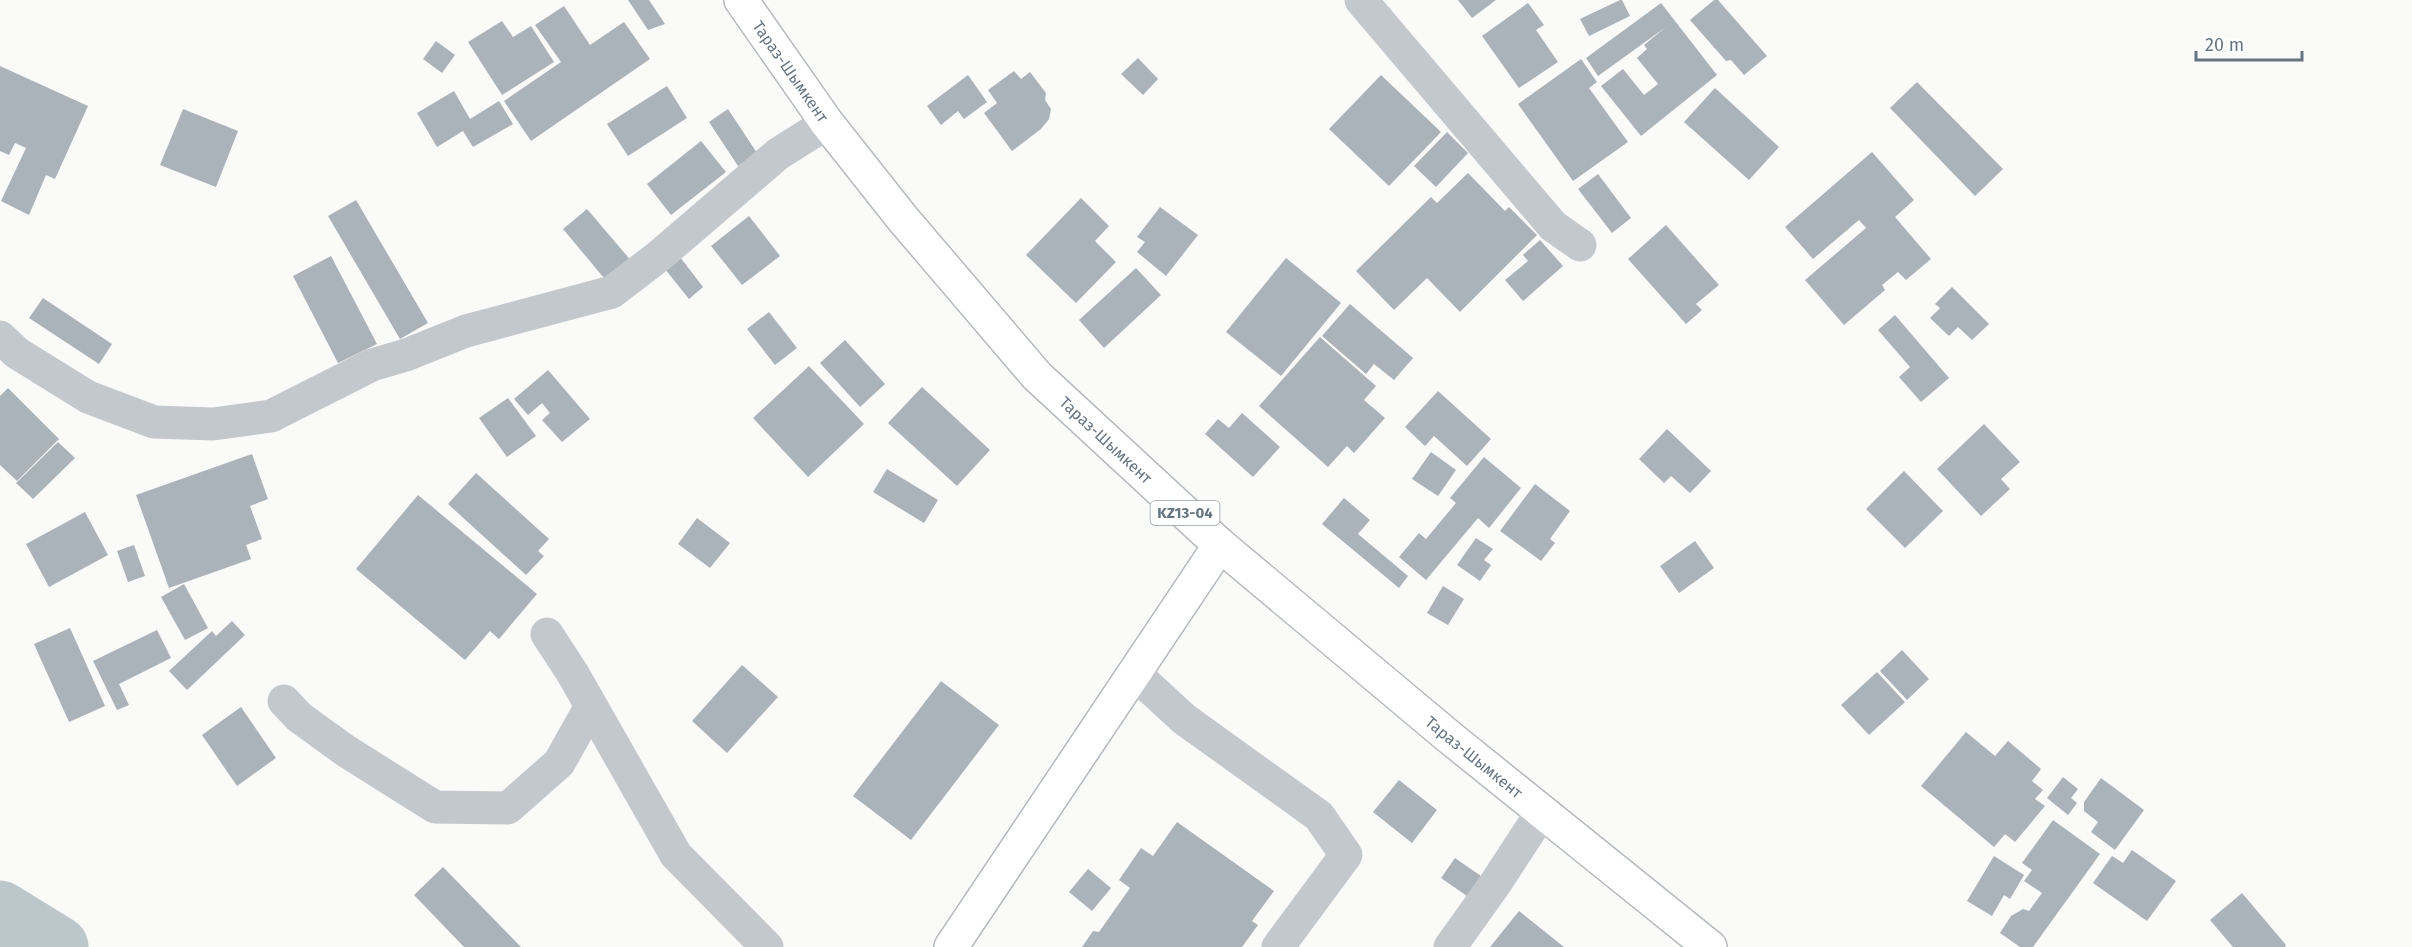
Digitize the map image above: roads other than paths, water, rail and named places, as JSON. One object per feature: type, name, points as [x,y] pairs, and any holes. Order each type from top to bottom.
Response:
[{"type":"main road","name":"Тараз-Шымкент","points":[[741,0],[827,123],[903,219],[1037,376],[1220,545],[1542,812],[1710,947]]},
{"type":"main road","points":[[951,947],[1220,545]]},
{"type":"street","points":[[1361,0],[1553,226],[1580,245]]},
{"type":"street","points":[[0,337],[16,353],[88,397],[154,422],[213,424],[271,416],[372,365],[406,355],[466,330],[612,292],[659,256],[778,154],[827,123]]},
{"type":"street","points":[[547,634],[573,674],[676,855],[767,947]]},
{"type":"street","points":[[1134,673],[1184,719],[1319,816],[1346,855],[1278,947]]},
{"type":"street","points":[[284,701],[298,717],[346,751],[435,807],[508,808],[559,763],[591,706]]},
{"type":"street","points":[[1450,947],[1542,812]]},
{"type":"waterway","points":[[0,912],[57,947]]}]
